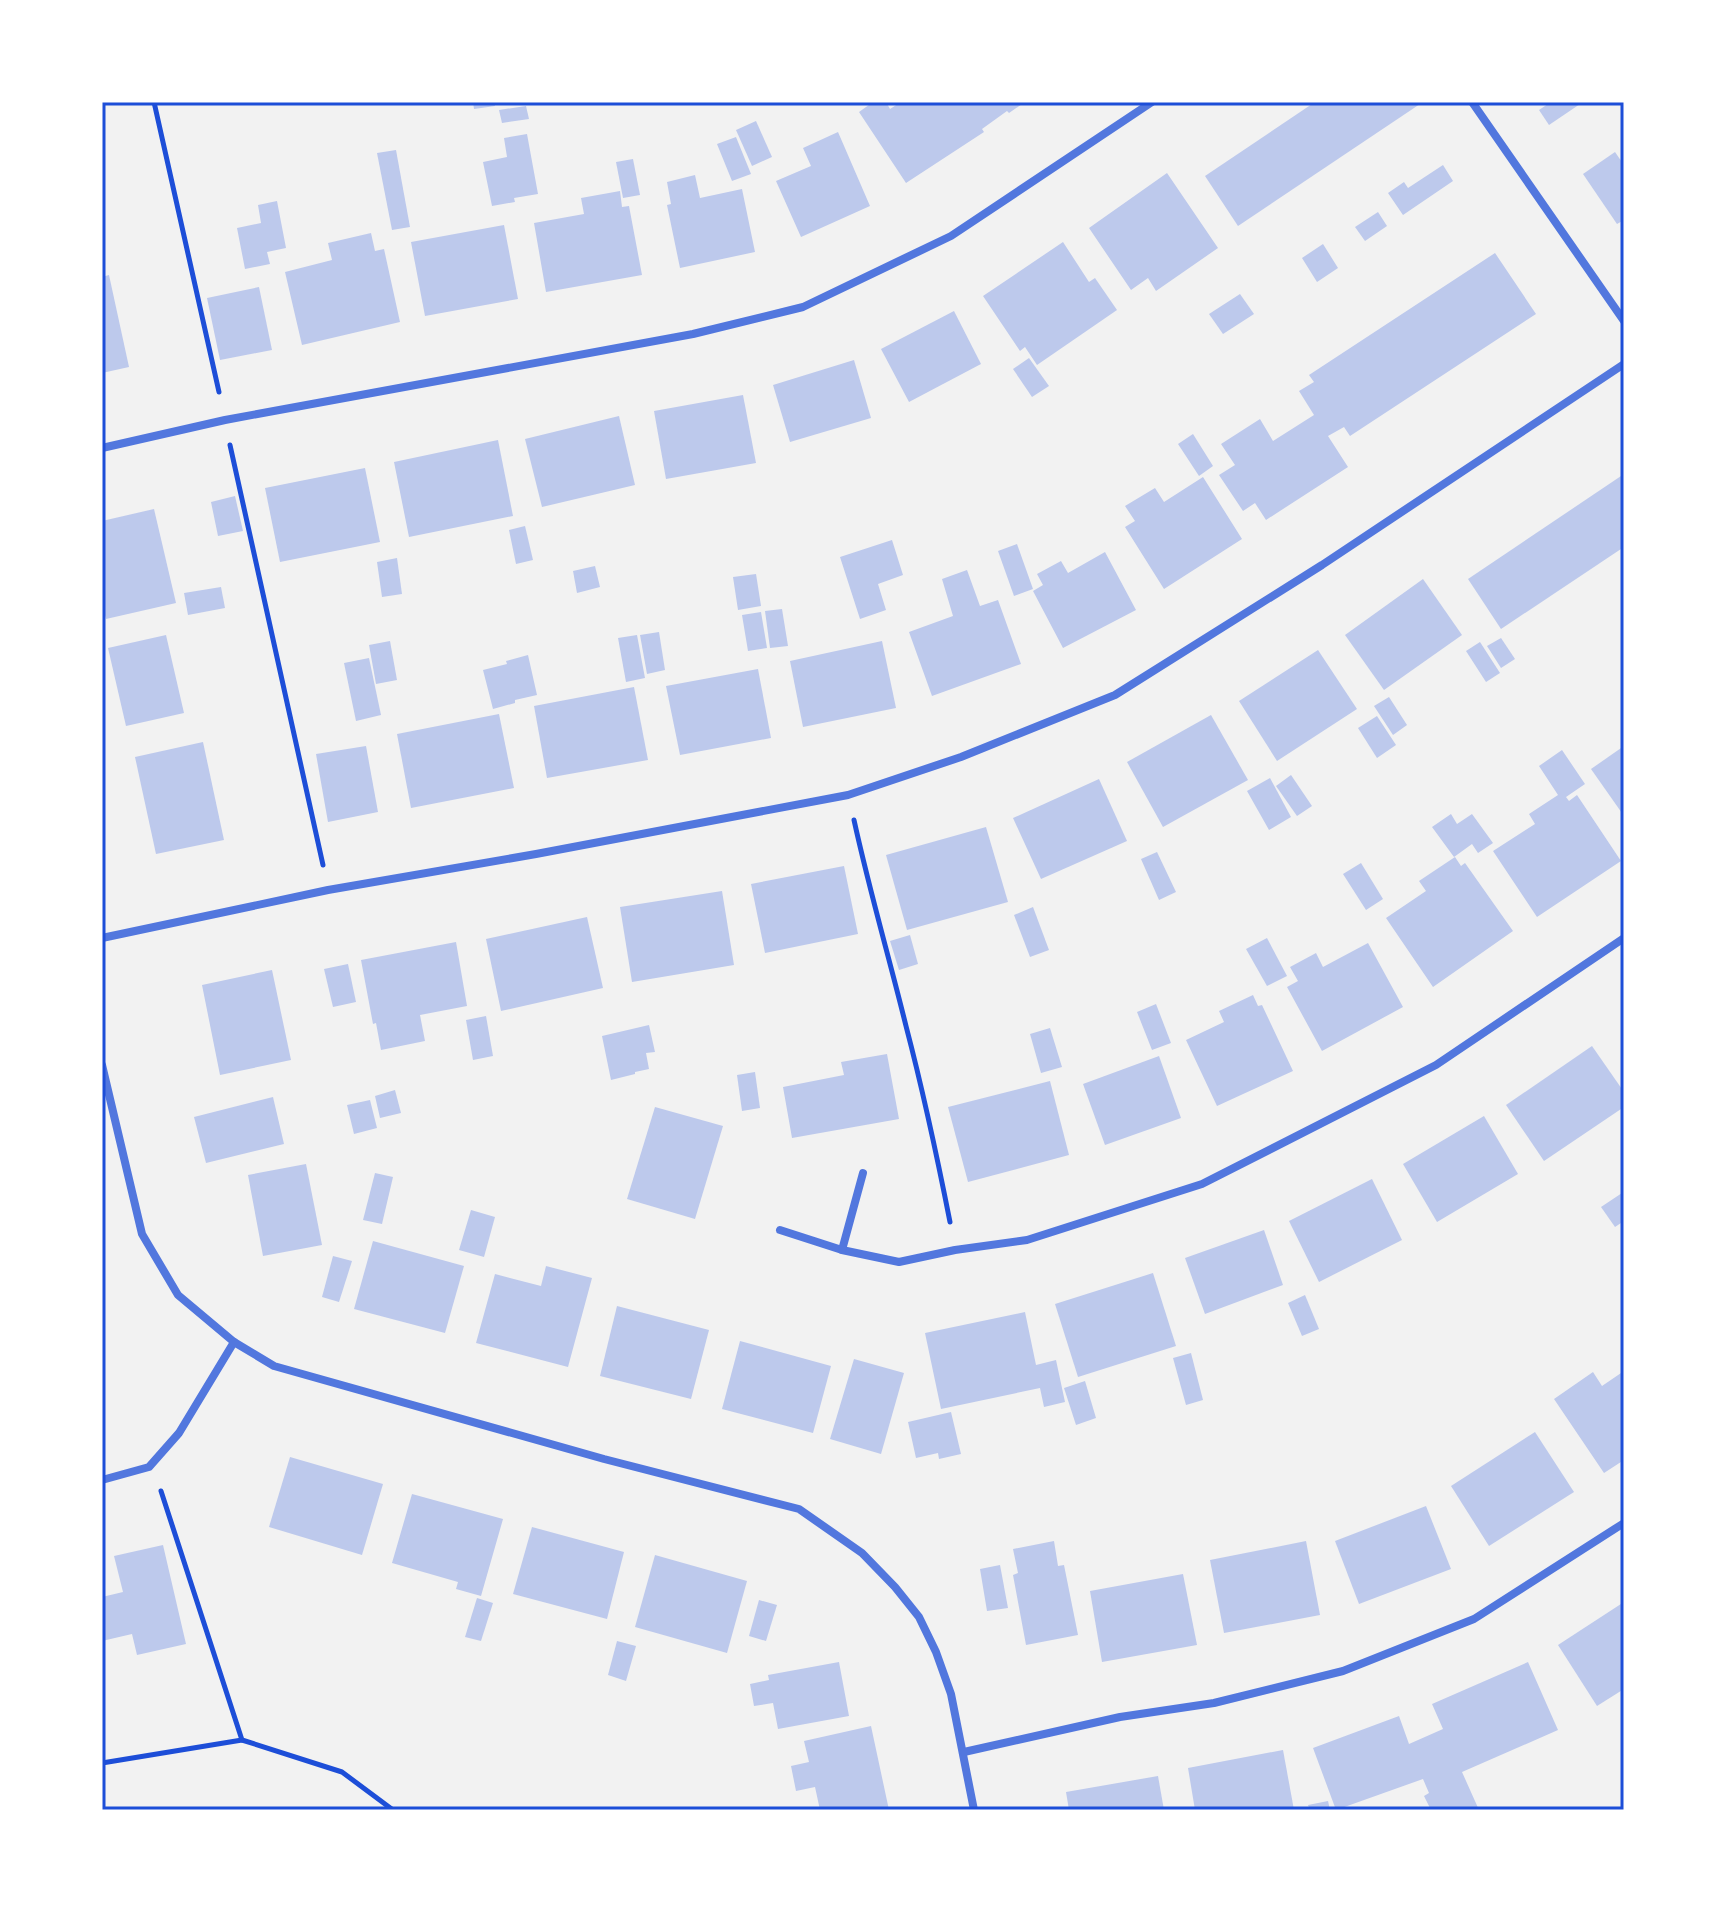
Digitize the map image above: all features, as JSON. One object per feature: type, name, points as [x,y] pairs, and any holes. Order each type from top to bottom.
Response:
[{"type":"street","points":[[102,448],[225,420],[693,334],[803,307],[951,236],[1152,102]]},
{"type":"street","points":[[1472,102],[1624,321]]},
{"type":"street","points":[[102,938],[328,890],[848,795],[961,757],[1115,695],[1322,565],[1624,364]]},
{"type":"street","points":[[780,1230],[842,1250],[899,1262],[1027,1240],[1202,1184],[1436,1065],[1624,938]]},
{"type":"street","points":[[102,1065],[142,1234],[178,1295],[234,1342],[274,1366],[604,1459],[799,1509],[862,1553],[919,1617],[951,1694],[974,1810]]},
{"type":"street","points":[[842,1250],[863,1173]]},
{"type":"street","points":[[102,1480],[149,1467],[179,1433],[234,1342]]},
{"type":"street","points":[[964,1752],[1120,1717],[1214,1703],[1343,1671],[1474,1619],[1624,1523]]},
{"type":"path","points":[[154,102],[328,890]]},
{"type":"path","points":[[848,795],[869,889],[929,1117],[955,1250]]},
{"type":"path","points":[[149,1467],[160,1490],[242,1740]]},
{"type":"path","points":[[102,1763],[242,1740],[342,1772],[393,1810]]},
{"type":"building","points":[[473,102],[494,102],[495,106],[474,109]]},
{"type":"building","points":[[873,102],[886,102],[890,109],[901,102],[1025,102],[1009,113],[1007,111],[982,129],[984,132],[906,183],[859,112]]},
{"type":"building","points":[[1315,102],[1420,104],[1238,226],[1205,176]]},
{"type":"building","points":[[1551,102],[1583,102],[1549,125],[1539,110]]},
{"type":"building","points":[[526,106],[529,119],[502,123],[499,110]]},
{"type":"building","points":[[756,121],[772,157],[752,166],[736,130]]},
{"type":"building","points":[[838,132],[870,206],[801,237],[776,181],[811,166],[803,148]]},
{"type":"building","points":[[527,134],[538,194],[492,206],[483,162],[507,157],[504,138]]},
{"type":"building","points":[[736,137],[751,174],[732,181],[717,144]]},
{"type":"building","points":[[396,150],[410,227],[392,230],[377,153]]},
{"type":"building","points":[[1615,152],[1624,165],[1624,220],[1617,224],[1583,174]]},
{"type":"building","points":[[633,159],[640,195],[623,198],[616,162]]},
{"type":"building","points":[[1443,165],[1453,181],[1403,215],[1388,193],[1404,182],[1408,188]]},
{"type":"building","points":[[1167,173],[1218,248],[1156,291],[1148,278],[1131,290],[1089,228]]},
{"type":"building","points":[[695,175],[700,198],[742,189],[755,252],[680,268],[667,205],[671,204],[667,182]]},
{"type":"building","points":[[620,191],[622,207],[629,206],[642,275],[546,292],[534,223],[584,214],[581,198]]},
{"type":"building","points":[[277,201],[286,248],[267,252],[270,264],[245,269],[237,228],[261,223],[258,205]]},
{"type":"building","points":[[1378,212],[1387,226],[1365,241],[1355,227]]},
{"type":"building","points":[[504,225],[518,299],[425,316],[411,242]]},
{"type":"building","points":[[371,233],[375,251],[384,249],[400,322],[302,345],[285,272],[332,260],[328,243]]},
{"type":"building","points":[[1063,242],[1089,282],[1095,278],[1117,310],[1037,365],[1025,347],[1020,351],[983,296]]},
{"type":"building","points":[[1323,244],[1338,268],[1317,282],[1302,258]]},
{"type":"building","points":[[1495,253],[1536,314],[1350,436],[1344,427],[1328,436],[1348,467],[1266,520],[1255,503],[1243,511],[1219,475],[1235,465],[1221,444],[1260,419],[1273,441],[1314,415],[1299,391],[1314,382],[1309,375]]},
{"type":"building","points":[[109,275],[129,367],[102,373],[102,277]]},
{"type":"building","points":[[259,287],[272,350],[220,360],[207,298]]},
{"type":"building","points":[[1240,294],[1254,314],[1223,334],[1209,314]]},
{"type":"building","points":[[954,311],[981,364],[909,402],[881,349]]},
{"type":"building","points":[[1029,358],[1049,386],[1032,397],[1013,369]]},
{"type":"building","points":[[854,360],[871,418],[790,442],[773,385]]},
{"type":"building","points":[[743,395],[756,463],[666,479],[654,411]]},
{"type":"building","points":[[619,416],[635,485],[542,507],[525,439]]},
{"type":"building","points":[[1193,434],[1213,466],[1199,476],[1178,444]]},
{"type":"building","points":[[498,440],[513,516],[409,537],[394,462]]},
{"type":"building","points":[[365,468],[380,542],[280,562],[265,488]]},
{"type":"building","points":[[1624,474],[1624,547],[1501,629],[1468,579]]},
{"type":"building","points":[[1203,477],[1242,539],[1164,589],[1125,527],[1135,521],[1125,506],[1155,488],[1164,502]]},
{"type":"building","points":[[235,496],[243,531],[218,536],[211,502]]},
{"type":"building","points":[[154,509],[176,603],[106,619],[102,604],[102,521]]},
{"type":"building","points":[[525,526],[533,560],[516,564],[509,530]]},
{"type":"building","points":[[892,540],[903,575],[878,584],[886,610],[860,619],[840,557]]},
{"type":"building","points":[[1017,544],[1033,589],[1014,596],[998,551]]},
{"type":"building","points":[[1105,552],[1136,610],[1063,648],[1033,591],[1043,585],[1037,574],[1061,561],[1068,573]]},
{"type":"building","points":[[397,558],[402,594],[382,597],[377,562]]},
{"type":"building","points":[[595,566],[600,587],[577,593],[573,571]]},
{"type":"building","points":[[967,570],[980,606],[998,600],[1021,664],[932,696],[909,632],[953,616],[942,579]]},
{"type":"building","points":[[756,574],[761,606],[738,610],[733,577]]},
{"type":"building","points":[[1423,579],[1462,635],[1384,690],[1345,635]]},
{"type":"building","points":[[221,587],[225,608],[188,615],[184,593]]},
{"type":"building","points":[[782,609],[788,646],[770,648],[765,611]]},
{"type":"building","points":[[761,612],[767,648],[748,651],[742,615]]},
{"type":"building","points":[[659,632],[665,670],[647,674],[640,635]]},
{"type":"building","points":[[166,635],[184,713],[126,726],[108,648]]},
{"type":"building","points":[[637,635],[645,678],[626,682],[618,638]]},
{"type":"building","points":[[1501,638],[1515,659],[1501,668],[1487,646]]},
{"type":"building","points":[[390,641],[397,680],[376,684],[369,645]]},
{"type":"building","points":[[882,641],[896,708],[803,727],[790,661]]},
{"type":"building","points":[[1480,642],[1500,673],[1486,682],[1466,651]]},
{"type":"building","points":[[1318,650],[1357,709],[1277,761],[1239,701]]},
{"type":"building","points":[[528,655],[537,695],[493,709],[483,670]]},
{"type":"building","points":[[369,658],[381,715],[356,721],[344,663]]},
{"type":"building","points":[[758,669],[771,738],[680,755],[666,686]]},
{"type":"building","points":[[634,687],[648,760],[547,778],[534,706]]},
{"type":"building","points":[[1389,697],[1407,725],[1393,735],[1374,706]]},
{"type":"building","points":[[499,714],[514,788],[411,808],[397,734]]},
{"type":"building","points":[[1211,715],[1248,780],[1163,827],[1127,762]]},
{"type":"building","points":[[1377,716],[1396,745],[1377,758],[1358,728]]},
{"type":"building","points":[[203,742],[224,840],[156,854],[135,757]]},
{"type":"building","points":[[366,746],[378,812],[328,822],[316,754]]},
{"type":"building","points":[[1624,746],[1624,816],[1591,769]]},
{"type":"building","points":[[1562,750],[1585,784],[1566,797],[1569,801],[1577,795],[1621,861],[1537,917],[1493,851],[1535,824],[1529,814],[1558,795],[1539,766]]},
{"type":"building","points":[[1291,775],[1312,806],[1297,816],[1276,786]]},
{"type":"building","points":[[1270,778],[1291,817],[1269,830],[1247,791]]},
{"type":"building","points":[[1099,779],[1127,841],[1041,879],[1013,818]]},
{"type":"building","points":[[1451,814],[1457,824],[1472,814],[1493,843],[1478,853],[1472,844],[1454,857],[1432,827]]},
{"type":"building","points":[[986,827],[1008,902],[907,930],[886,855]]},
{"type":"building","points":[[1157,852],[1176,892],[1159,900],[1141,859]]},
{"type":"building","points":[[1455,857],[1461,866],[1465,863],[1513,931],[1433,987],[1386,918],[1426,891],[1419,881]]},
{"type":"building","points":[[1361,863],[1383,899],[1366,910],[1343,874]]},
{"type":"building","points":[[844,866],[858,934],[765,953],[751,884]]},
{"type":"building","points":[[722,891],[734,965],[632,982],[620,907]]},
{"type":"building","points":[[1033,907],[1049,950],[1030,957],[1014,915]]},
{"type":"building","points":[[587,917],[603,988],[501,1011],[486,939]]},
{"type":"building","points":[[910,935],[918,964],[899,970],[890,941]]},
{"type":"building","points":[[1267,938],[1287,976],[1267,986],[1246,949]]},
{"type":"building","points":[[456,942],[467,1006],[420,1015],[425,1041],[381,1050],[361,960]]},
{"type":"building","points":[[1368,943],[1403,1007],[1322,1051],[1287,987],[1298,981],[1290,967],[1316,953],[1323,967]]},
{"type":"building","points":[[348,964],[356,1002],[333,1007],[324,969]]},
{"type":"building","points":[[272,970],[291,1060],[220,1075],[202,985]]},
{"type":"building","points":[[1253,995],[1258,1006],[1262,1005],[1293,1071],[1217,1106],[1186,1040],[1224,1022],[1219,1011]]},
{"type":"building","points":[[1156,1004],[1171,1043],[1152,1050],[1137,1012]]},
{"type":"building","points":[[486,1016],[493,1056],[473,1060],[466,1020]]},
{"type":"building","points":[[649,1025],[655,1052],[646,1053],[649,1069],[611,1080],[602,1036]]},
{"type":"building","points":[[1050,1028],[1062,1067],[1041,1073],[1030,1034]]},
{"type":"building","points":[[1592,1046],[1624,1092],[1624,1107],[1544,1161],[1506,1105]]},
{"type":"building","points":[[887,1054],[899,1119],[792,1138],[783,1087],[844,1075],[841,1062]]},
{"type":"building","points":[[1159,1056],[1181,1118],[1105,1145],[1083,1084]]},
{"type":"building","points":[[755,1072],[760,1108],[742,1111],[737,1075]]},
{"type":"building","points":[[1050,1081],[1069,1155],[968,1182],[948,1107]]},
{"type":"building","points":[[395,1090],[401,1113],[380,1118],[375,1096]]},
{"type":"building","points":[[273,1097],[284,1144],[206,1163],[194,1117]]},
{"type":"building","points":[[370,1100],[377,1128],[354,1134],[347,1105]]},
{"type":"building","points":[[655,1107],[723,1126],[695,1219],[627,1199]]},
{"type":"building","points":[[1484,1116],[1518,1174],[1437,1222],[1403,1164]]},
{"type":"building","points":[[306,1164],[322,1245],[263,1256],[248,1175]]},
{"type":"building","points":[[375,1173],[393,1177],[382,1224],[363,1220]]},
{"type":"building","points":[[1372,1179],[1402,1240],[1319,1282],[1289,1221]]},
{"type":"building","points":[[1622,1193],[1624,1221],[1615,1227],[1601,1207]]},
{"type":"building","points":[[471,1210],[495,1217],[484,1257],[459,1250]]},
{"type":"building","points":[[1264,1230],[1283,1285],[1205,1314],[1185,1258]]},
{"type":"building","points":[[373,1241],[464,1266],[445,1333],[354,1309]]},
{"type":"building","points":[[333,1256],[352,1261],[339,1302],[322,1297]]},
{"type":"building","points":[[546,1266],[592,1278],[568,1367],[476,1343],[495,1274],[541,1286]]},
{"type":"building","points":[[1153,1273],[1176,1346],[1078,1377],[1055,1304]]},
{"type":"building","points":[[1305,1295],[1319,1329],[1302,1336],[1288,1303]]},
{"type":"building","points":[[617,1306],[709,1330],[691,1399],[600,1376]]},
{"type":"building","points":[[1025,1312],[1036,1365],[1056,1360],[1065,1402],[1044,1407],[1040,1388],[941,1409],[925,1333]]},
{"type":"building","points":[[740,1341],[831,1366],[813,1433],[722,1409]]},
{"type":"building","points":[[1191,1353],[1203,1400],[1186,1405],[1173,1358]]},
{"type":"building","points":[[854,1359],[904,1373],[881,1454],[830,1439]]},
{"type":"building","points":[[1624,1371],[1624,1460],[1604,1473],[1554,1399],[1593,1372],[1602,1386]]},
{"type":"building","points":[[1085,1381],[1096,1418],[1076,1425],[1064,1388]]},
{"type":"building","points":[[951,1412],[961,1454],[939,1459],[938,1453],[916,1458],[908,1422]]},
{"type":"building","points":[[1535,1432],[1574,1492],[1489,1546],[1451,1486]]},
{"type":"building","points":[[290,1457],[383,1484],[362,1555],[269,1527]]},
{"type":"building","points":[[412,1494],[503,1519],[481,1596],[456,1589],[458,1582],[392,1563]]},
{"type":"building","points":[[1426,1506],[1451,1569],[1359,1604],[1335,1541]]},
{"type":"building","points":[[532,1527],[624,1552],[607,1619],[513,1594]]},
{"type":"building","points":[[1054,1541],[1058,1566],[1064,1565],[1078,1635],[1026,1645],[1013,1575],[1018,1573],[1013,1549]]},
{"type":"building","points":[[1306,1541],[1320,1615],[1224,1633],[1210,1560]]},
{"type":"building","points":[[163,1545],[186,1644],[137,1655],[132,1634],[102,1641],[102,1597],[123,1592],[114,1556]]},
{"type":"building","points":[[655,1555],[747,1581],[727,1653],[635,1627]]},
{"type":"building","points":[[1000,1565],[1008,1608],[987,1611],[980,1569]]},
{"type":"building","points":[[1183,1574],[1197,1645],[1102,1662],[1090,1591]]},
{"type":"building","points":[[477,1598],[493,1603],[481,1641],[465,1637]]},
{"type":"building","points":[[759,1600],[777,1605],[766,1641],[749,1636]]},
{"type":"building","points":[[1624,1602],[1624,1689],[1597,1706],[1558,1645]]},
{"type":"building","points":[[617,1641],[636,1646],[626,1681],[608,1675]]},
{"type":"building","points":[[839,1662],[849,1716],[778,1729],[773,1703],[754,1706],[750,1684],[769,1680],[768,1675]]},
{"type":"building","points":[[1528,1662],[1558,1730],[1462,1772],[1479,1810],[1431,1810],[1424,1796],[1429,1793],[1423,1779],[1336,1810],[1313,1748],[1399,1716],[1409,1744],[1443,1729],[1432,1704]]},
{"type":"building","points":[[871,1726],[889,1810],[820,1810],[815,1787],[796,1791],[791,1766],[809,1762],[804,1741]]},
{"type":"building","points":[[1283,1750],[1294,1810],[1195,1810],[1188,1768]]},
{"type":"building","points":[[1158,1776],[1164,1810],[1069,1810],[1066,1792]]},
{"type":"building","points":[[1328,1801],[1330,1810],[1310,1810],[1308,1805]]}]
